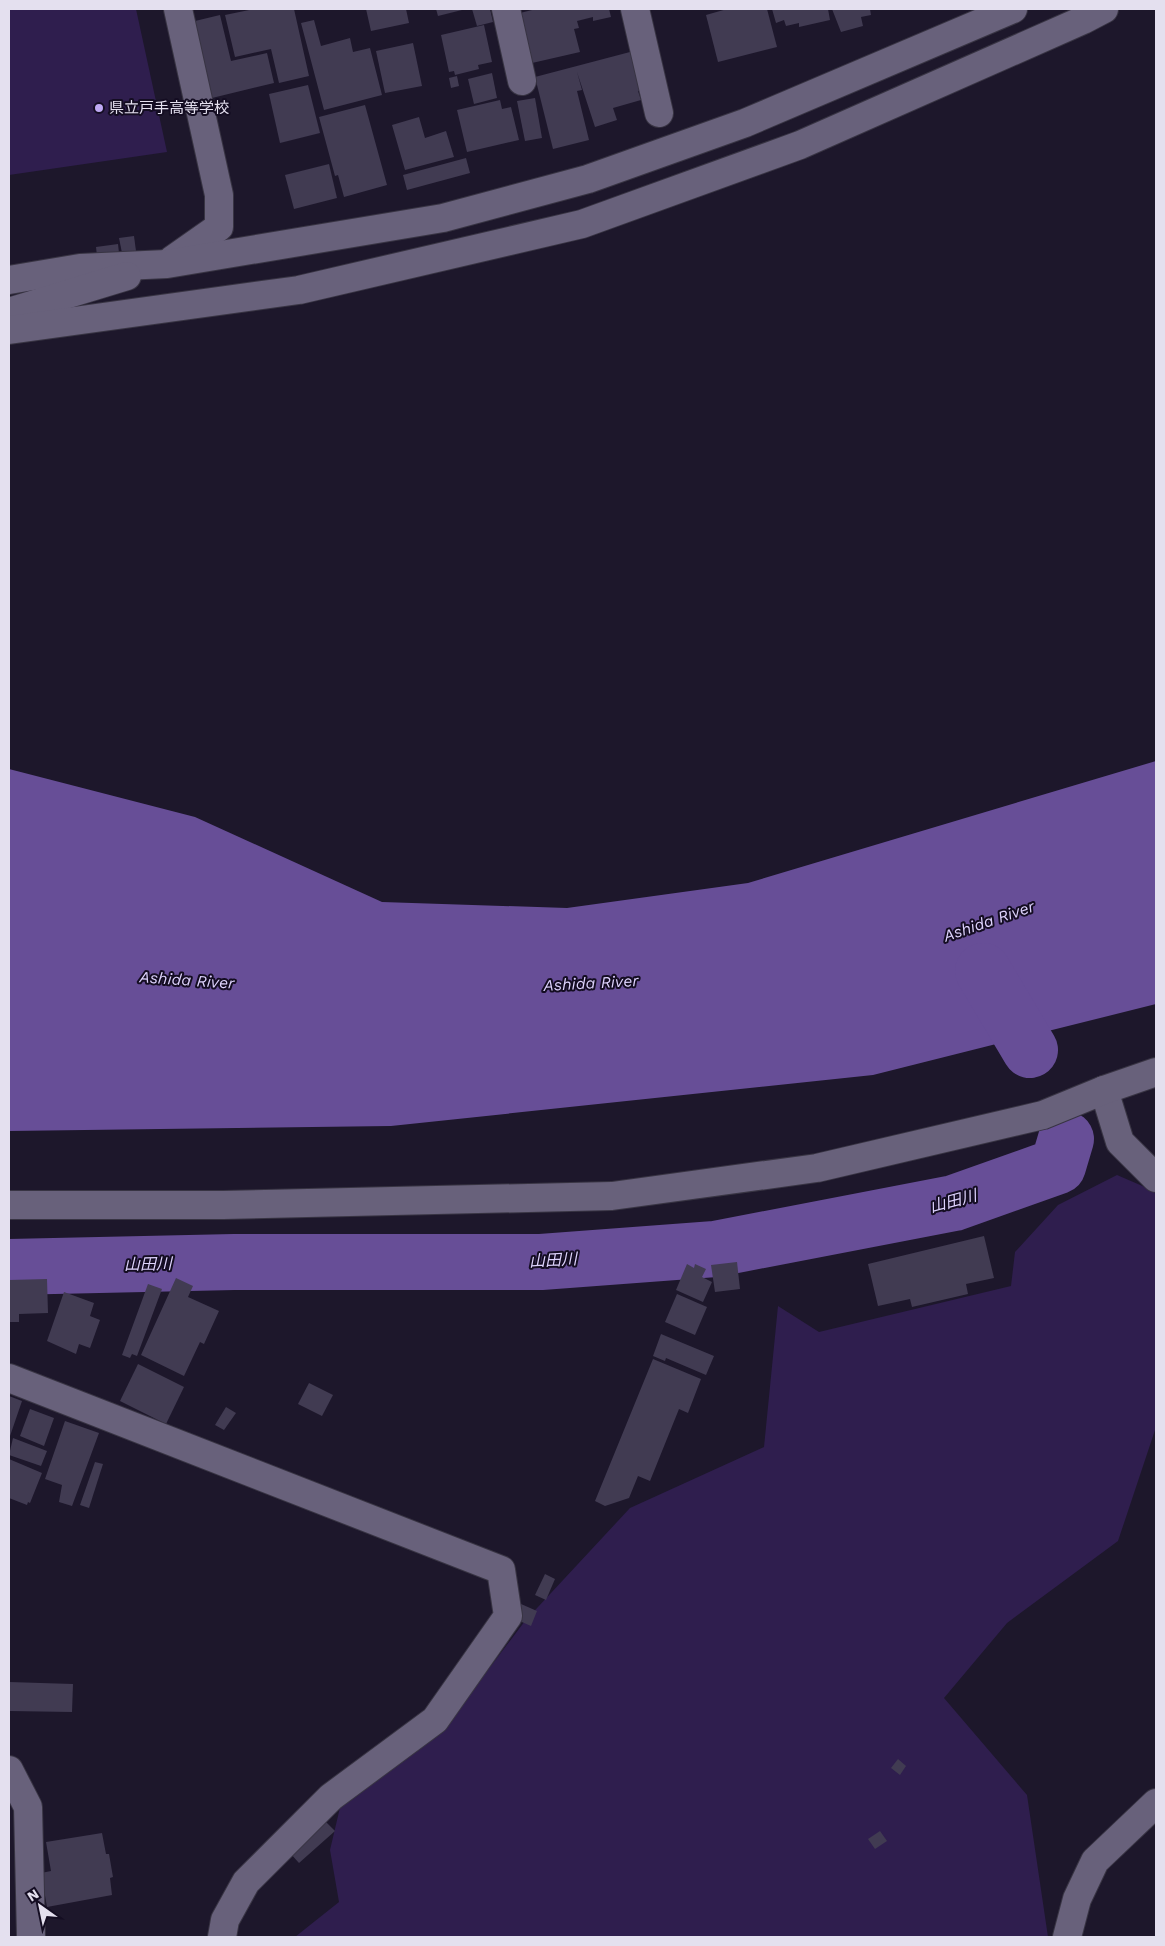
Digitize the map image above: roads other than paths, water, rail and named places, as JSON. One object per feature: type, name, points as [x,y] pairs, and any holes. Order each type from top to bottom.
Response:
[{"type":"street","points":[[9,312],[167,264],[220,226],[220,195],[179,9]]},
{"type":"street","points":[[506,9],[522,81]]},
{"type":"street","points":[[635,9],[659,113]]},
{"type":"street","points":[[9,330],[299,290],[582,224],[800,145],[1104,9]]},
{"type":"street","points":[[9,280],[80,268],[167,264],[443,218],[588,179],[745,124],[1002,11]]},
{"type":"street","points":[[9,1204],[233,1204],[612,1196],[817,1168],[1043,1114],[1156,1072]]},
{"type":"street","points":[[1104,1090],[1120,1142],[1156,1178]]},
{"type":"street","points":[[9,1378],[502,1570],[508,1616],[435,1720],[331,1797],[246,1882],[225,1920],[222,1937]]},
{"type":"street","points":[[9,1770],[28,1807],[31,1937]]},
{"type":"street","points":[[1067,1937],[1078,1899],[1095,1861],[1156,1803]]},
{"type":"water","name":"Ashida River","points":[[1156,761],[1156,1004],[873,1075],[391,1126],[9,1131],[9,769],[195,817],[382,902],[567,908],[748,883]]},
{"type":"waterway","name":"山田川","points":[[983,971],[1030,1050]]},
{"type":"waterway","name":"山田川","points":[[9,1267],[234,1262],[541,1262],[715,1249],[954,1203],[1058,1166],[1066,1139]]},
{"type":"place","name":"県立戸手高等学校","points":[[99,108]]}]
